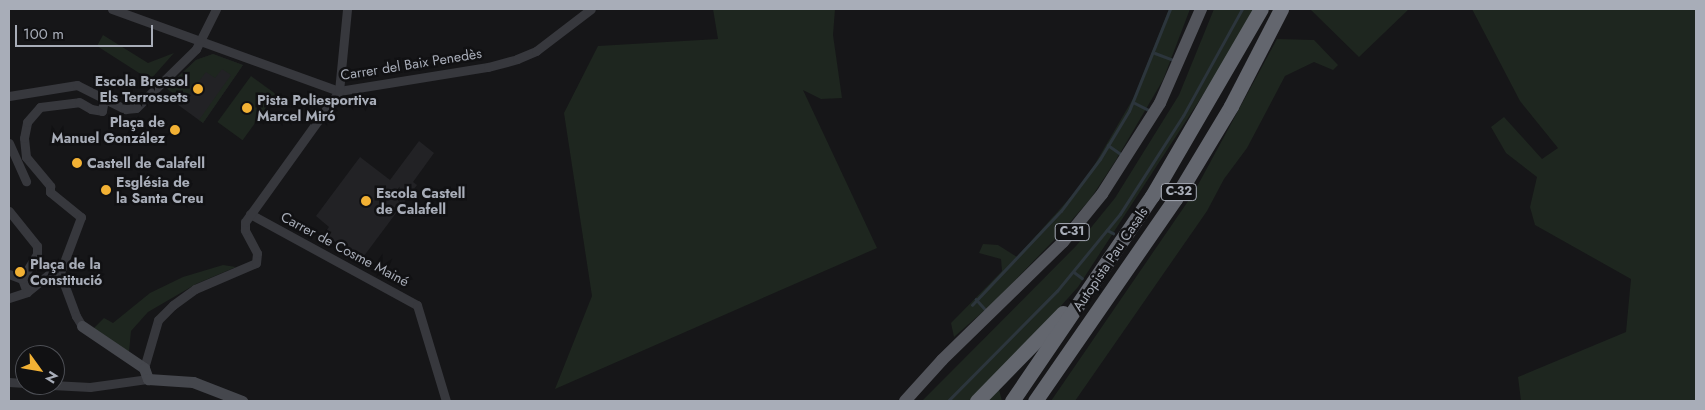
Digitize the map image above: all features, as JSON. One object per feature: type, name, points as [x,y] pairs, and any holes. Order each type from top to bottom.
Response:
[{"type":"highway","name":"Autopista Pau Casals","points":[[1012,401],[1100,274],[1187,140],[1262,9]]},
{"type":"highway","name":"Autopista Pau Casals","points":[[1035,401],[1062,366],[1204,152],[1281,9]]},
{"type":"highway","points":[[977,401],[1032,349],[1079,292],[1100,274]]},
{"type":"highway","points":[[1042,401],[1062,366]]},
{"type":"main road","name":"C-31","points":[[1192,29],[1197,9]]},
{"type":"main road","name":"C-31","points":[[905,401],[942,360],[1063,242],[1102,194],[1160,103],[1201,9]]},
{"type":"street","name":"Carrer del Baix Penedès","points":[[112,9],[339,91],[517,59],[536,51],[591,9]]},
{"type":"street","points":[[9,96],[77,85],[119,106],[131,110],[136,108],[201,42],[216,9]]},
{"type":"street","points":[[146,374],[158,320],[173,305],[196,289],[256,263],[257,253],[245,230],[250,214],[339,91],[347,9]]},
{"type":"street","points":[[104,99],[102,111],[91,109],[79,102],[40,107],[27,122],[24,138],[26,157],[50,186],[50,192],[81,219],[60,273],[76,316],[82,326],[146,374]]},
{"type":"street","points":[[9,143],[26,181]]},
{"type":"street","points":[[16,162],[26,157]]},
{"type":"street","points":[[9,211],[37,246],[37,254],[22,279]]},
{"type":"street","name":"Carrer de Cosme Mainé","points":[[250,214],[417,305],[446,401]]},
{"type":"street","points":[[12,297],[27,292],[38,285],[63,263]]},
{"type":"street","points":[[10,275],[22,279]]},
{"type":"street","points":[[22,279],[27,292]]},
{"type":"street","points":[[65,386],[90,387],[146,374],[193,382],[242,401]]},
{"type":"shaded area","points":[[713,9],[835,9],[833,35],[842,98],[821,99],[803,90],[877,248],[555,389],[592,296],[564,113],[598,46],[718,39]]},
{"type":"shaded area","points":[[1169,9],[1190,9],[1163,80],[1116,160],[1091,198],[1058,236],[994,302],[954,337],[951,323],[1002,271],[1001,259],[979,253],[983,244],[998,245],[1017,257],[1085,181],[1134,97]]},
{"type":"shaded area","points":[[1214,9],[1255,9],[1210,84],[1078,287],[996,378],[1002,401],[922,401],[1076,246],[1115,198],[1179,95]]},
{"type":"shaded area","points":[[1310,9],[1409,9],[1359,57]]},
{"type":"shaded area","points":[[1472,9],[1696,9],[1696,401],[1521,401],[1518,377],[1626,332],[1631,279],[1535,225],[1530,207],[1537,177],[1506,153],[1491,127],[1504,117],[1542,159],[1558,148],[1520,101]]},
{"type":"shaded area","points":[[103,35],[148,63],[174,53],[150,80],[97,46]]},
{"type":"shaded area","points":[[1277,39],[1314,40],[1338,65],[1333,70],[1314,62],[1285,76],[1247,148],[1224,179],[1207,211],[1075,401],[1051,401],[1193,194]]},
{"type":"shaded area","name":"Escola Bressol Els Terrossets","points":[[213,54],[243,65],[203,123],[170,99],[174,94],[166,88],[196,60]]},
{"type":"shaded area","points":[[213,54],[243,65],[203,123],[199,120],[231,75],[222,69],[215,78],[206,72],[184,101],[166,88],[196,60]]},
{"type":"shaded area","name":"Pista Poliesportiva Marcel Miró","points":[[251,76],[276,94],[243,140],[217,122]]},
{"type":"shaded area","name":"Escola Castell de Calafell","points":[[419,141],[434,153],[413,182],[417,185],[361,260],[324,234],[329,227],[316,216],[360,157],[390,180]]},
{"type":"shaded area","points":[[223,265],[236,267],[196,284],[148,312],[131,331],[129,352],[93,329],[104,318],[113,323],[150,293],[183,277]]},
{"type":"waterway","points":[[972,305],[1061,211],[1100,159],[1129,111],[1170,9]]},
{"type":"waterway","points":[[948,401],[1057,291],[1120,214],[1183,116],[1242,9]]},
{"type":"waterway","points":[[1155,53],[1173,60]]},
{"type":"waterway","points":[[1133,102],[1149,110]]},
{"type":"waterway","points":[[1108,145],[1121,154]]},
{"type":"waterway","points":[[1107,230],[1113,233]]},
{"type":"waterway","points":[[1074,272],[1082,278]]},
{"type":"waterway","points":[[976,299],[985,309]]},
{"type":"place","name":"Escola Bressol Els Terrossets","points":[[198,89]]},
{"type":"place","name":"Pista Poliesportiva Marcel Miró","points":[[247,108]]},
{"type":"place","name":"Plaça de Manuel González","points":[[175,130]]},
{"type":"place","name":"Castell de Calafell","points":[[77,163]]},
{"type":"place","name":"Església de la Santa Creu","points":[[106,190]]},
{"type":"place","name":"Escola Castell de Calafell","points":[[366,201]]},
{"type":"place","name":"Plaça de la Constitució","points":[[20,272]]}]
